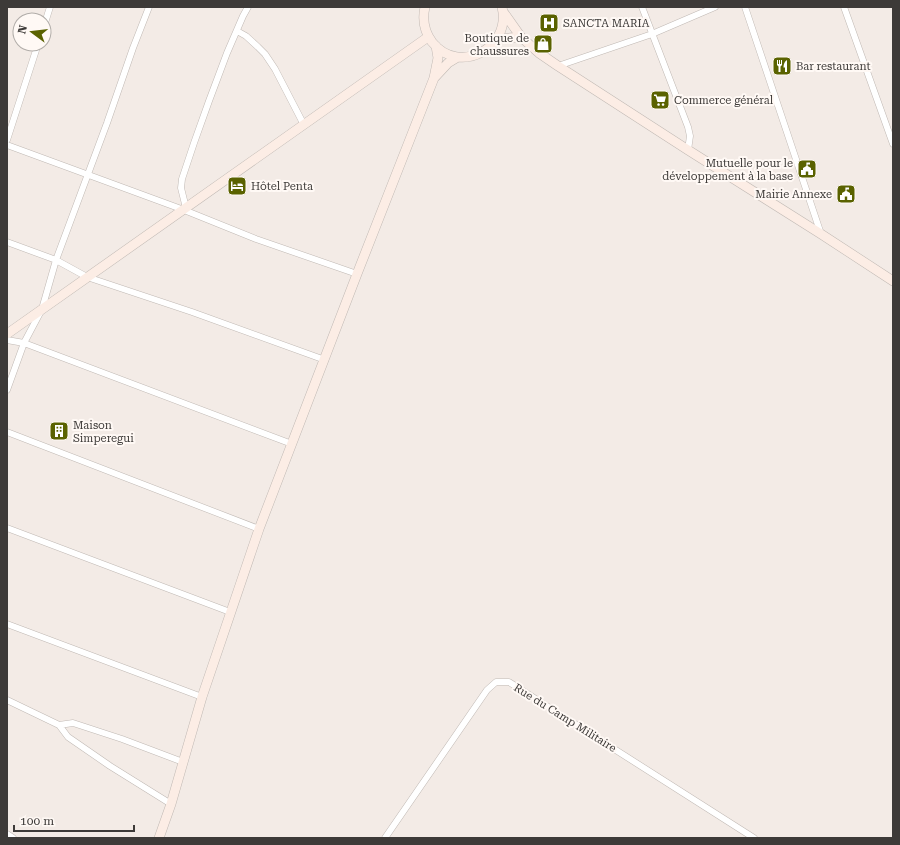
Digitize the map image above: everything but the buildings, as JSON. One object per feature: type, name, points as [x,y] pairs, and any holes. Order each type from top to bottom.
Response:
[{"type":"street","points":[[7,390],[24,343],[42,309],[56,260],[149,7]]},
{"type":"street","points":[[185,209],[181,188],[182,179],[209,101],[248,7]]},
{"type":"street","points":[[425,7],[423,15],[424,26],[428,37],[436,46],[446,53],[458,57],[469,57],[480,54],[497,40],[503,27],[503,10]]},
{"type":"street","points":[[642,7],[688,127],[690,136],[688,150]]},
{"type":"street","points":[[558,66],[652,34],[715,7]]},
{"type":"street","points":[[745,7],[821,234]]},
{"type":"street","points":[[844,7],[893,144]]},
{"type":"street","points":[[503,10],[521,37],[558,66],[893,281]]},
{"type":"street","points":[[237,31],[265,54],[275,69],[304,125]]},
{"type":"street","points":[[7,334],[428,37]]},
{"type":"street","points":[[497,40],[521,37]]},
{"type":"street","points":[[159,838],[171,804],[202,697],[259,529],[434,78],[438,58],[436,46]]},
{"type":"street","points":[[7,140],[35,52]]},
{"type":"street","points":[[434,78],[448,63],[458,57]]},
{"type":"street","points":[[7,145],[185,209],[256,238],[357,274]]},
{"type":"street","points":[[7,242],[56,260],[87,277],[192,312],[324,360]]},
{"type":"street","points":[[7,340],[24,343],[292,444]]},
{"type":"street","points":[[7,432],[259,529]]},
{"type":"street","points":[[7,528],[230,612]]},
{"type":"street","points":[[7,624],[202,697]]},
{"type":"street","name":"Rue du Camp Militaire","points":[[385,838],[487,690],[496,682],[509,682],[754,838]]},
{"type":"street","points":[[7,700],[59,725],[68,737],[110,766],[171,804]]},
{"type":"street","points":[[59,725],[73,724],[122,739],[183,762]]},
{"type":"street","points":[[7,834],[14,838]]},
{"type":"place","name":"SANCTA MARIA","points":[[549,23]]},
{"type":"place","name":"Boutique de chaussures","points":[[543,44]]},
{"type":"place","name":"Bar restaurant","points":[[782,66]]},
{"type":"place","name":"Commerce général","points":[[660,100]]},
{"type":"place","name":"Mutuelle pour le développement à la base","points":[[807,169]]},
{"type":"place","name":"Hôtel Penta","points":[[237,186]]},
{"type":"place","name":"Mairie Annexe","points":[[846,194]]},
{"type":"place","name":"Maison Simperegui","points":[[59,431]]}]
